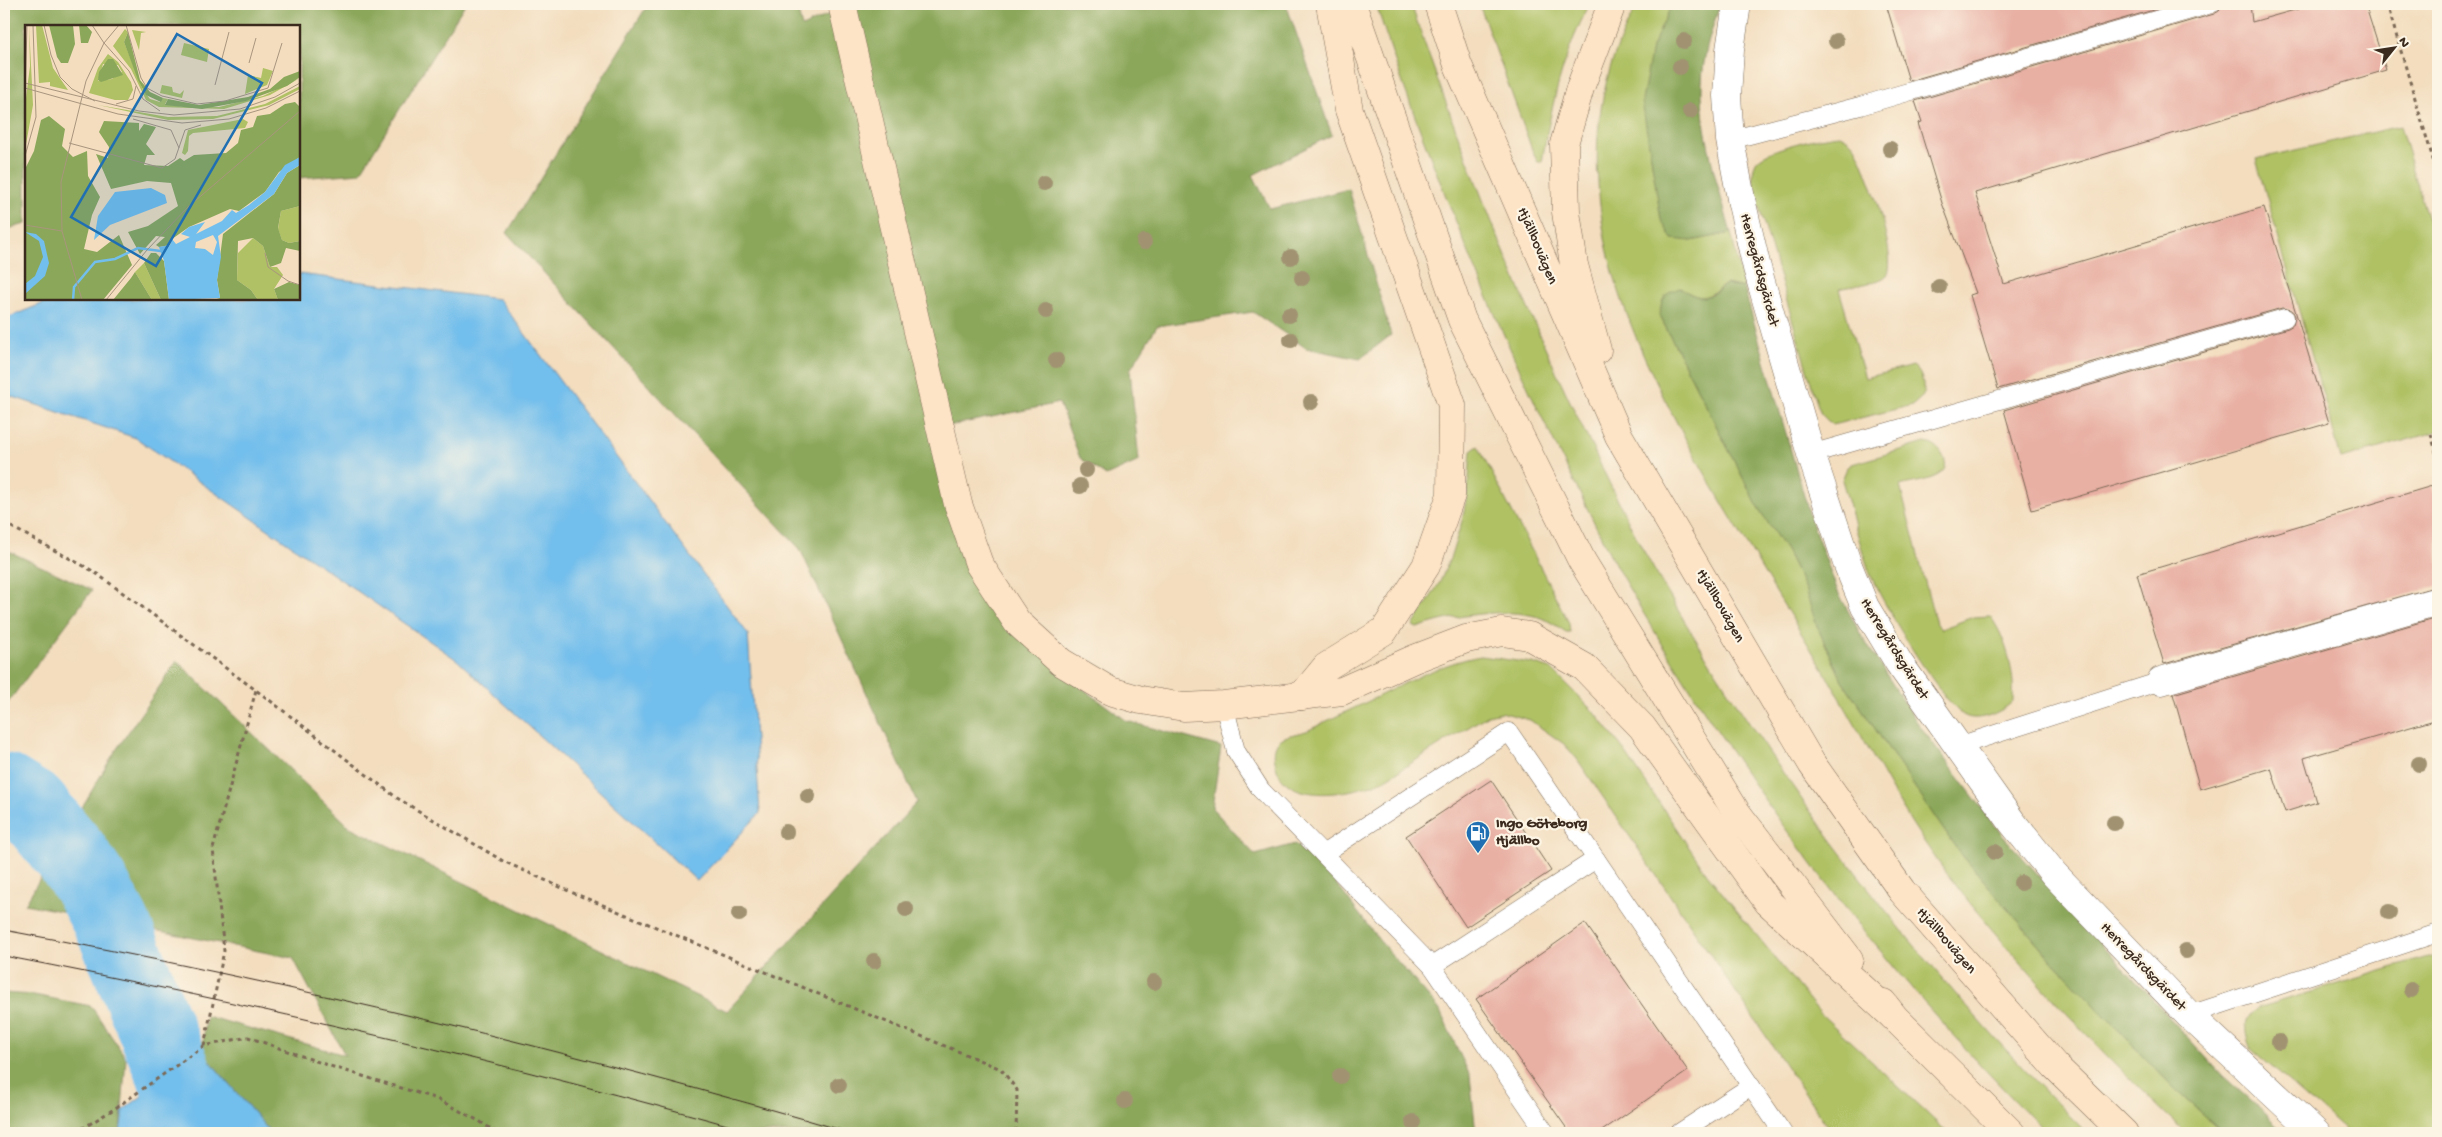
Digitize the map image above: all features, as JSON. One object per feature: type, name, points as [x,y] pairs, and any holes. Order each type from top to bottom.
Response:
[{"type":"main road","points":[[842,4],[958,504],[979,564],[1017,622],[1061,662],[1110,691],[1141,700],[1184,707],[1224,705],[1342,691],[1414,658],[1466,639],[1502,632],[1529,636],[1584,667],[1642,727],[1768,902],[1894,1017],[2011,1133]]},
{"type":"main road","points":[[1302,696],[1326,667],[1384,631],[1426,566],[1451,494],[1452,405],[1349,110],[1330,4]]},
{"type":"main road","points":[[1352,4],[1462,320],[1582,561],[1737,813],[1894,1017]]},
{"type":"main road","name":"Hjällbovägen","points":[[1438,4],[1458,65],[1619,436],[1812,764],[1902,891],[2055,1066],[2124,1133]]},
{"type":"main road","points":[[1612,4],[1580,88],[1564,144],[1566,212],[1574,265],[1619,436]]},
{"type":"street","name":"Herregårdsgärdet","points":[[1738,4],[1730,50],[1727,96],[1730,140],[1742,204],[1757,268],[1810,454],[1847,563],[1865,607],[1900,663],[1958,746],[2012,822],[2054,874],[2189,1015],[2316,1133]]},
{"type":"street","points":[[2161,681],[2438,601]]},
{"type":"lane","points":[[1730,140],[1860,106],[2211,4]]},
{"type":"lane","points":[[1810,454],[2285,318]]},
{"type":"lane","points":[[1958,746],[2161,681]]},
{"type":"lane","points":[[1224,705],[1236,752],[1261,790],[1432,966],[1546,1133]]},
{"type":"lane","points":[[1323,854],[1509,732],[1783,1133]]},
{"type":"lane","points":[[1432,966],[1596,858]]},
{"type":"lane","points":[[2189,1015],[2438,933]]},
{"type":"lane","points":[[1679,1133],[1751,1086]]},
{"type":"path","points":[[2387,4],[2438,176]]},
{"type":"path","points":[[2431,434],[2438,459]]},
{"type":"path","points":[[4,523],[93,571],[256,690],[397,798],[503,860],[571,892],[1001,1069],[1017,1090],[1016,1133]]},
{"type":"path","points":[[204,1046],[224,951],[213,849],[256,690]]},
{"type":"path","points":[[75,1133],[114,1109],[204,1046],[248,1037],[327,1065],[437,1098],[497,1133]]},
{"type":"green space","points":[[4,4],[465,4],[360,173],[300,178],[300,25],[25,25],[25,224],[4,230]]},
{"type":"green space","points":[[648,4],[796,4],[802,27],[852,4],[1286,4],[1332,135],[1253,175],[1270,209],[1349,189],[1391,335],[1360,359],[1306,348],[1253,312],[1157,326],[1130,370],[1139,461],[1106,476],[1080,458],[1059,403],[944,427],[976,553],[1070,679],[1127,721],[1221,747],[1212,808],[1255,855],[1295,844],[1331,877],[1379,940],[1439,1009],[1470,1076],[1476,1133],[271,1133],[202,1052],[206,1016],[345,1055],[293,958],[25,904],[114,753],[177,661],[350,827],[727,1011],[917,802],[800,549],[507,233]]},
{"type":"green space","points":[[1376,4],[1411,4],[1473,174],[1542,340],[1635,535],[1708,659],[1755,732],[1805,804],[1911,941],[1967,1007],[2087,1133],[2047,1133],[1985,1070],[1926,1005],[1814,868],[1712,723],[1665,649],[1609,552],[1546,425],[1501,328],[1426,145]]},
{"type":"green space","points":[[1479,4],[1590,4],[1565,61],[1542,162],[1538,162],[1534,155]]},
{"type":"green space","points":[[1638,4],[1672,4],[1655,171],[1661,220],[1691,241],[1731,233],[1744,288],[1726,284],[1709,295],[1699,297],[1680,288],[1660,316],[1759,509],[1787,552],[1805,589],[1817,626],[1842,680],[1956,848],[2050,958],[2172,1086],[2224,1133],[2186,1133],[2067,1014],[2002,941],[1949,877],[1902,808],[1832,685],[1722,503],[1675,420],[1635,334],[1619,291],[1607,248],[1598,184],[1599,122],[1604,92],[1623,33]]},
{"type":"green space","points":[[1672,4],[1720,4],[1705,56],[1702,105],[1709,149],[1731,233],[1691,241],[1672,239],[1661,220],[1642,101],[1652,47]]},
{"type":"green space","points":[[2400,126],[2438,254],[2438,431],[2341,459],[2256,159]]},
{"type":"green space","points":[[1840,135],[1852,143],[1860,157],[1880,211],[1889,251],[1890,266],[1884,278],[1839,289],[1865,378],[1913,366],[1921,376],[1923,396],[1913,405],[1832,425],[1821,414],[1816,400],[1756,197],[1753,175],[1756,162],[1770,152],[1808,141]]},
{"type":"green space","points":[[1726,284],[1744,288],[1811,520],[1838,592],[1861,635],[1917,722],[2003,836],[2223,1076],[2287,1133],[2224,1133],[2172,1086],[2050,958],[1956,848],[1842,680],[1817,626],[1805,589],[1787,552],[1759,509],[1660,316],[1661,305],[1664,298],[1670,292],[1680,288],[1694,295],[1704,297],[1709,296]]},
{"type":"green space","points":[[1925,443],[1936,447],[1941,453],[1945,464],[1944,470],[1932,478],[1900,486],[1936,624],[1941,629],[1973,617],[1990,616],[2001,635],[2009,657],[2013,679],[2013,701],[2004,709],[1984,717],[1971,718],[1955,708],[1928,673],[1898,626],[1869,571],[1842,480],[1847,468],[1852,464]]},
{"type":"green space","points":[[1478,446],[1569,623],[1570,632],[1566,632],[1549,621],[1538,617],[1510,613],[1478,614],[1445,620],[1417,628],[1413,626],[1440,582],[1451,556],[1462,521],[1468,490],[1471,451]]},
{"type":"green space","points":[[4,549],[92,590],[4,708]]},
{"type":"green space","points":[[1481,656],[1532,663],[1551,669],[1596,714],[1621,746],[1707,874],[1820,1013],[1948,1133],[1832,1133],[1577,759],[1564,744],[1530,720],[1501,712],[1488,715],[1386,779],[1343,792],[1311,793],[1296,789],[1285,781],[1277,769],[1274,756],[1275,749],[1277,743],[1283,738],[1307,731],[1437,669],[1452,663]]},
{"type":"green space","points":[[2438,954],[2438,1133],[2348,1133],[2251,1049],[2246,1026],[2249,1016],[2258,1008]]},
{"type":"green space","points":[[4,993],[34,995],[91,1006],[126,1058],[120,1133],[4,1133]]},
{"type":"water","points":[[300,274],[499,299],[748,634],[760,813],[697,881],[457,660],[136,438],[4,394],[4,319],[52,300],[300,300]]},
{"type":"water","points":[[202,1052],[271,1133],[120,1133],[123,1110]]},
{"type":"building","points":[[1886,4],[2174,4],[1909,81]]},
{"type":"building","points":[[2221,4],[2250,4],[2252,22],[2316,4],[2365,4],[2386,70],[1975,193],[2004,284],[2264,207],[2329,423],[2032,510],[2004,410],[2288,328],[2293,325],[2295,316],[2292,310],[2282,308],[1998,389],[1970,295],[1976,293],[1942,203],[1918,123],[1922,122],[1915,101],[2214,14],[2219,11]]},
{"type":"building","points":[[2432,486],[2438,507],[2438,586],[2164,664],[2137,574]]},
{"type":"building","points":[[2438,617],[2438,719],[2304,758],[2317,802],[2285,812],[2271,768],[2200,789],[2173,694]]},
{"type":"building","name":"Ingo Göteborg Hjällbo","points":[[1491,780],[1551,871],[1466,927],[1406,836]]},
{"type":"building","points":[[1585,923],[1688,1071],[1599,1133],[1570,1133],[1476,999]]},
{"type":"waterway","points":[[4,791],[32,808],[71,855],[91,885],[112,924],[174,1073],[194,1133]]},
{"type":"tram line","points":[[4,930],[218,973],[431,1021],[642,1074],[852,1133]]},
{"type":"tram line","points":[[4,956],[193,994],[476,1059],[756,1133]]},
{"type":"place","name":"Ingo Göteborg Hjällbo","points":[[1478,854]]}]
